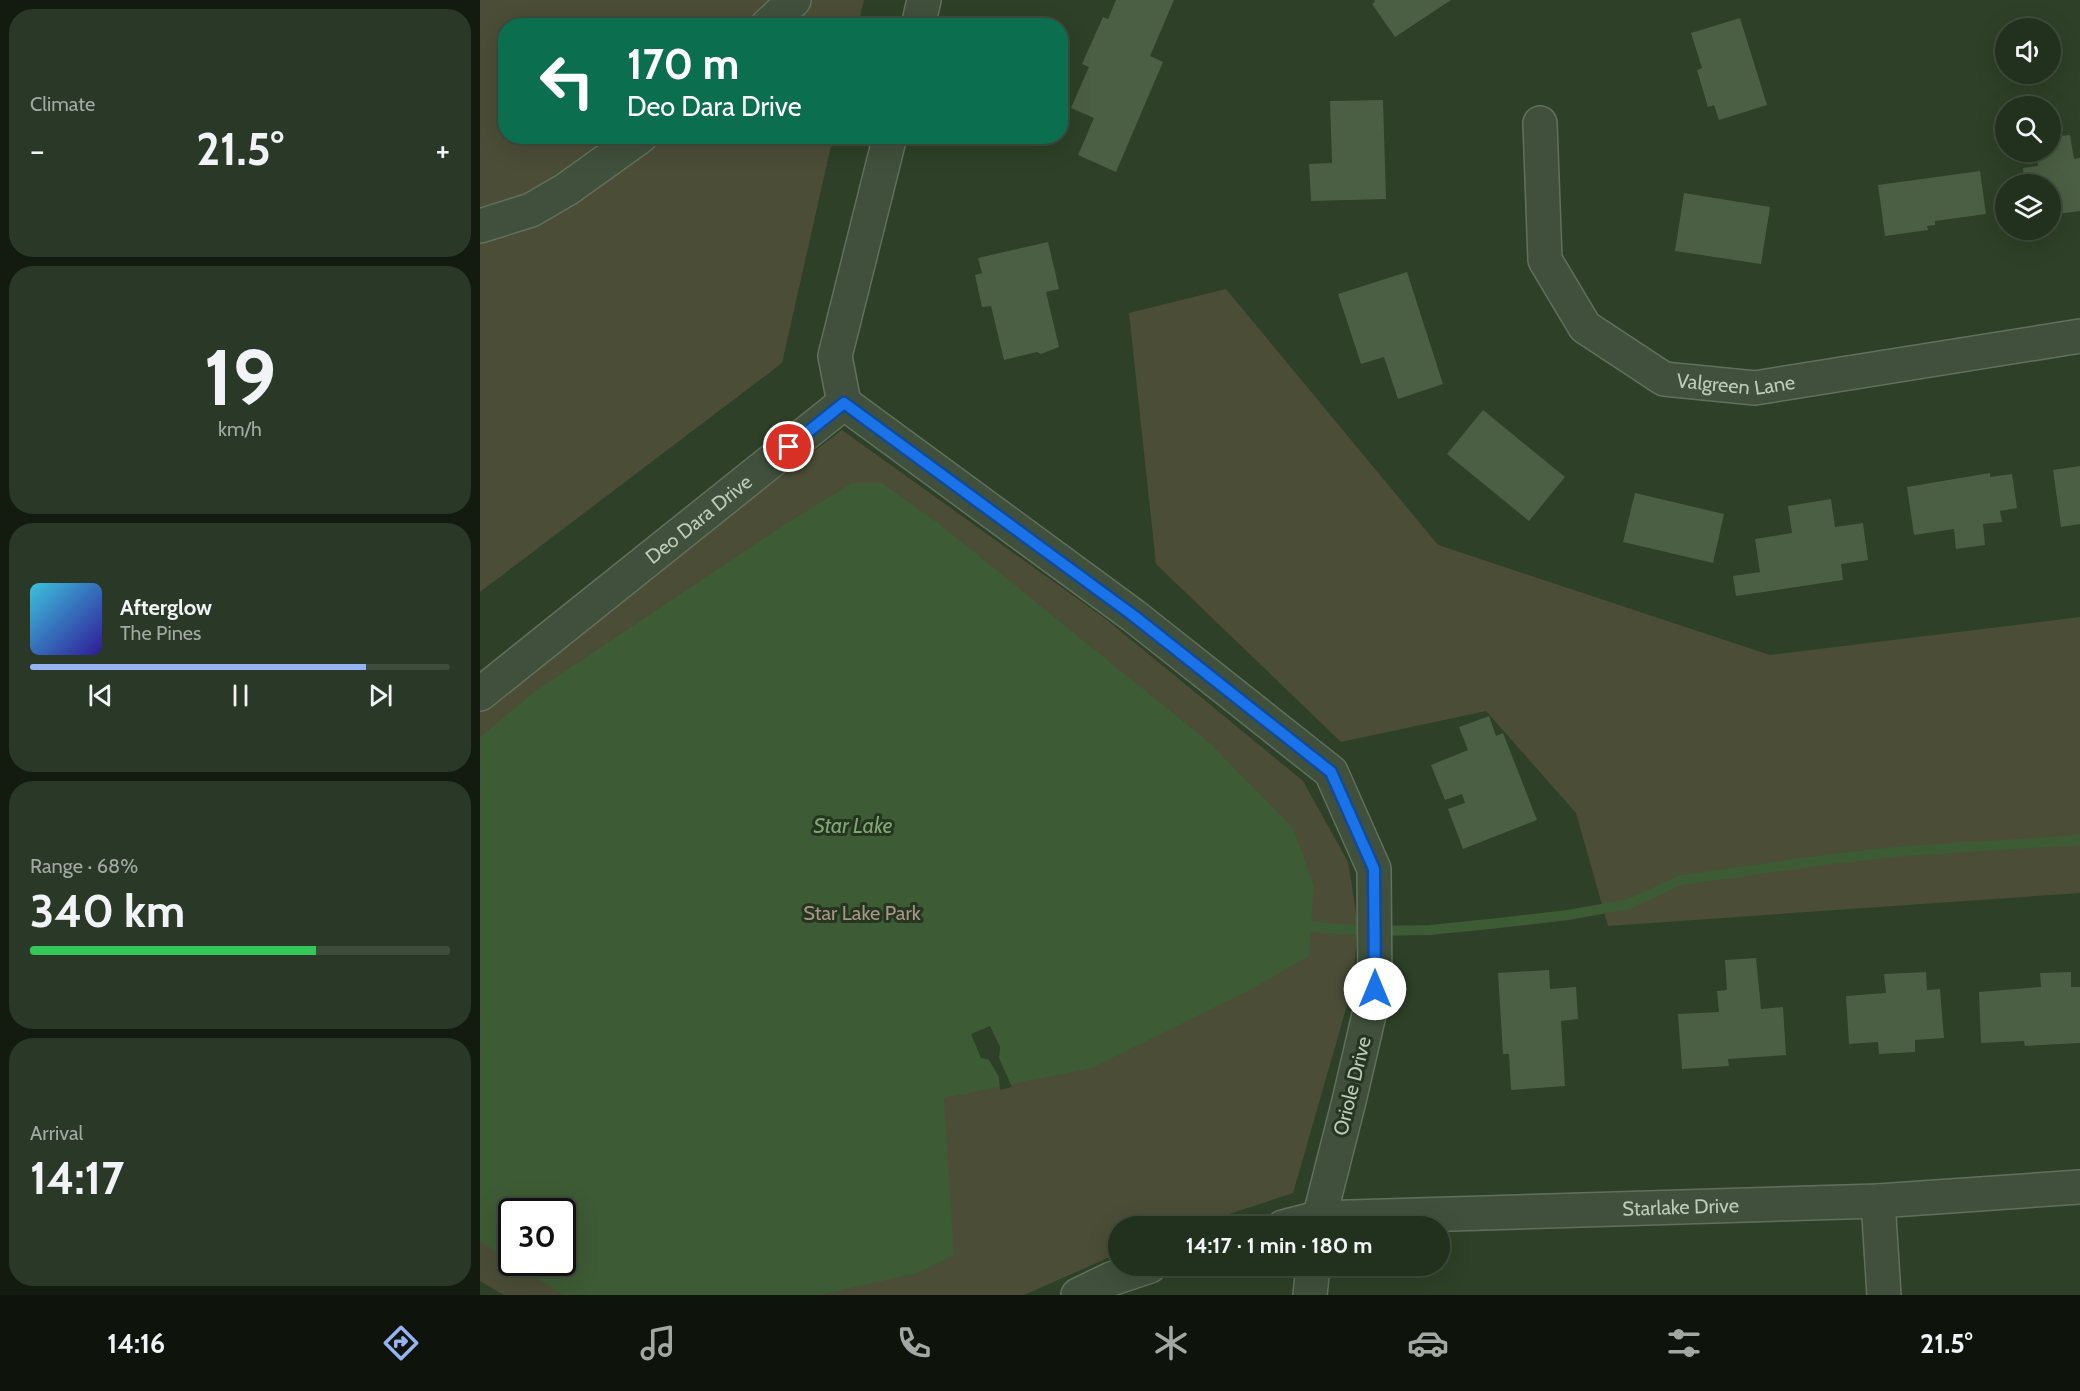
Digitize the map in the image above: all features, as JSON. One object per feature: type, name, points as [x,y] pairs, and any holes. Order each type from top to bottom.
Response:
[{"type":"street","points":[[775,18],[794,0]]},
{"type":"street","points":[[920,18],[924,0]]},
{"type":"street","name":"Valgreen Lane","points":[[1540,123],[1545,260],[1585,327],[1664,379],[1755,388],[2080,336]]},
{"type":"street","points":[[480,226],[531,210],[567,189],[630,144]]},
{"type":"street","points":[[844,403],[835,356],[888,144]]},
{"type":"street","name":"Deo Dara Drive","points":[[480,694],[844,403]]},
{"type":"street","name":"Oriole Drive","points":[[844,403],[1134,616],[1331,772],[1374,869],[1375,989],[1320,1216]]},
{"type":"street","name":"Starlake Drive","points":[[1450,1217],[1878,1201],[2080,1187]]},
{"type":"street","points":[[1878,1201],[1884,1295]]},
{"type":"street","points":[[1077,1295],[1122,1276]]},
{"type":"street","points":[[1310,1295],[1312,1276]]},
{"type":"green space","points":[[480,0],[864,0],[860,18],[498,18],[498,144],[831,144],[782,363],[480,592]]},
{"type":"green space","points":[[1226,289],[1438,545],[1770,655],[2080,617],[2080,893],[1608,926],[1576,813],[1486,711],[1341,742],[1156,564],[1129,313]]},
{"type":"green space","name":"Star Lake","points":[[842,430],[1107,620],[1303,781],[1348,862],[1358,925],[1352,988],[1293,1193],[1223,1216],[1108,1216],[1108,1258],[1024,1295],[504,1295],[480,1281],[480,706]]},
{"type":"water","name":"Star Lake","points":[[852,483],[882,483],[942,526],[1211,744],[1293,828],[1314,886],[1309,956],[1250,990],[1092,1068],[944,1098],[954,1255],[918,1273],[820,1295],[563,1295],[533,1276],[576,1276],[576,1198],[498,1198],[498,1253],[480,1241],[480,737],[534,692],[784,525]]},
{"type":"pier","points":[[990,1026],[1000,1047],[999,1058],[1012,1087],[1000,1090],[999,1077],[989,1060],[981,1058],[971,1034]]},
{"type":"building","points":[[1116,0],[1174,0],[1150,56],[1163,62],[1116,172],[1078,155],[1094,118],[1071,108],[1089,67],[1082,64],[1103,17],[1108,19]]},
{"type":"building","points":[[1374,0],[1451,0],[1395,37],[1372,4]]},
{"type":"building","points":[[1740,18],[1767,105],[1719,120],[1714,105],[1708,107],[1697,70],[1702,68],[1691,33]]},
{"type":"building","points":[[1383,100],[1386,199],[1311,201],[1309,164],[1332,163],[1330,101]]},
{"type":"building","points":[[2070,135],[2074,159],[2080,158],[2080,211],[2061,214],[2061,174],[2024,174],[2023,168],[2038,166],[2037,162],[2061,162],[2061,136]]},
{"type":"building","points":[[1980,171],[1986,214],[1935,221],[1935,225],[1927,226],[1928,230],[1885,236],[1878,185]]},
{"type":"building","points":[[1684,193],[1770,207],[1761,264],[1675,251]]},
{"type":"building","points":[[1048,242],[1059,289],[1046,292],[1059,347],[1041,354],[1037,352],[1004,360],[991,306],[982,307],[975,275],[982,273],[978,258]]},
{"type":"building","points":[[1407,272],[1443,384],[1398,399],[1384,357],[1361,364],[1338,294]]},
{"type":"building","points":[[1483,410],[1565,477],[1529,521],[1447,454]]},
{"type":"building","points":[[2080,466],[2080,524],[2061,527],[2053,470]]},
{"type":"building","points":[[1990,473],[1990,477],[2012,474],[2017,508],[2000,511],[2002,522],[1983,524],[1985,545],[1956,549],[1954,529],[1914,535],[1907,487]]},
{"type":"building","points":[[1635,493],[1724,514],[1713,563],[1623,542]]},
{"type":"building","points":[[1831,499],[1835,527],[1863,523],[1868,560],[1841,564],[1843,580],[1736,596],[1733,576],[1760,572],[1755,539],[1792,533],[1788,506]]},
{"type":"building","points":[[1489,716],[1496,736],[1503,733],[1537,820],[1463,849],[1448,809],[1465,803],[1462,794],[1445,800],[1431,765],[1468,750],[1459,727]]},
{"type":"building","points":[[1756,958],[1761,1009],[1783,1007],[1786,1055],[1728,1059],[1729,1066],[1682,1069],[1678,1014],[1719,1012],[1717,991],[1727,990],[1725,960]]},
{"type":"building","points":[[1549,970],[1550,989],[1576,987],[1578,1019],[1561,1021],[1565,1086],[1511,1090],[1509,1054],[1503,1054],[1498,973]]},
{"type":"building","points":[[1926,972],[1927,990],[1940,989],[1944,1038],[1915,1040],[1915,1052],[1879,1054],[1878,1042],[1849,1044],[1846,996],[1886,993],[1884,974]]},
{"type":"building","points":[[2071,972],[2071,987],[2080,987],[2080,1043],[2025,1046],[2024,1041],[1981,1043],[1979,992],[2041,987],[2040,973]]},
{"type":"waterway","points":[[1311,927],[1375,931],[1430,930],[1499,923],[1568,915],[1629,904],[1681,880],[1905,851],[2080,840]]},
{"type":"route","points":[[789,447],[844,403],[1134,616],[1331,772],[1374,869],[1375,989]]},
{"type":"park label","name":"Star Lake Park","points":[[862,913]]}]
